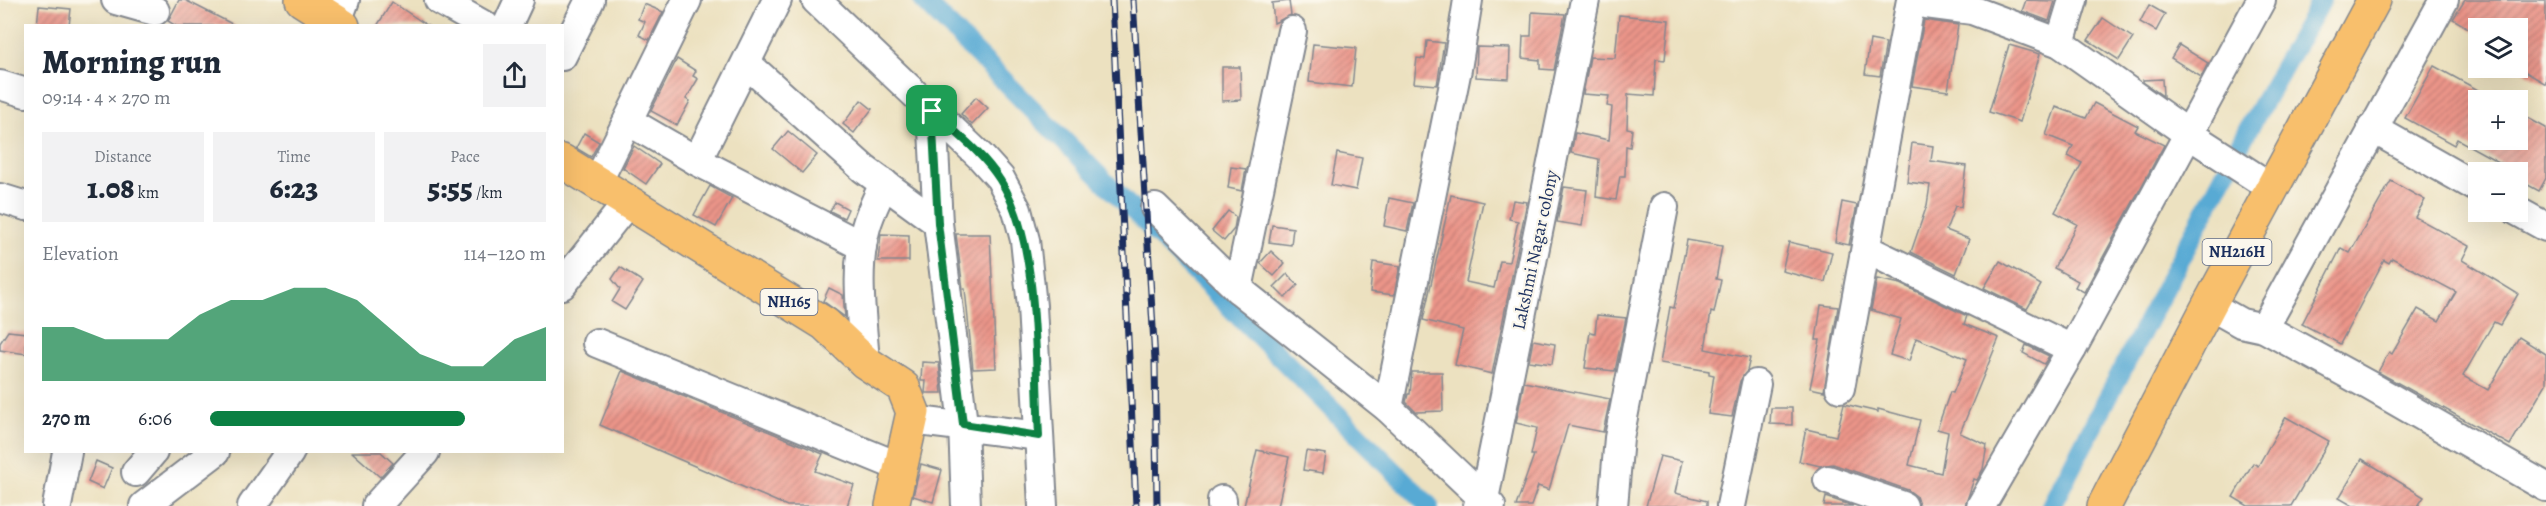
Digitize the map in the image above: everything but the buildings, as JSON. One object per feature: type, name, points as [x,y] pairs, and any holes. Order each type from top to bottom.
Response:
[{"type":"highway","points":[[302,0],[341,16]]},
{"type":"highway","name":"NH216H","points":[[2104,506],[2234,317],[2262,181],[2374,0]]},
{"type":"highway","name":"NH165","points":[[564,162],[825,324],[865,362],[903,387],[913,412],[892,506]]},
{"type":"street","points":[[116,0],[156,12]]},
{"type":"street","points":[[439,0],[481,24]]},
{"type":"street","points":[[508,24],[519,0]]},
{"type":"street","points":[[564,52],[591,0]]},
{"type":"street","points":[[597,183],[687,0]]},
{"type":"street","points":[[697,161],[777,0]]},
{"type":"street","points":[[816,0],[1000,178],[1017,210],[1025,240],[1031,295],[1043,506]]},
{"type":"street","points":[[1388,408],[1457,69],[1468,0]]},
{"type":"street","name":"Lakshmi Nagar colony","points":[[1484,504],[1585,0]]},
{"type":"street","points":[[2060,43],[2073,0]]},
{"type":"street","points":[[1981,506],[2072,349],[2207,145],[2261,0]]},
{"type":"street","points":[[2444,0],[2372,128],[2234,317],[2370,386],[2546,487]]},
{"type":"street","points":[[1840,388],[1911,1],[1972,10],[2060,43],[2262,181]]},
{"type":"street","points":[[1238,289],[1292,31]]},
{"type":"street","points":[[747,64],[864,169],[938,223]]},
{"type":"street","points":[[0,85],[24,92]]},
{"type":"street","points":[[932,111],[938,223],[963,424],[966,506]]},
{"type":"street","points":[[627,121],[697,161],[862,246]]},
{"type":"street","points":[[2372,128],[2468,182]]},
{"type":"street","points":[[865,362],[860,269],[862,246],[867,225],[884,183]]},
{"type":"street","points":[[0,198],[24,205]]},
{"type":"street","points":[[564,282],[628,202]]},
{"type":"street","points":[[1613,506],[1619,438],[1664,207]]},
{"type":"street","points":[[1155,208],[1238,289],[1388,408],[1484,504]]},
{"type":"street","points":[[2528,217],[2546,227]]},
{"type":"street","points":[[1866,249],[2072,349]]},
{"type":"street","points":[[597,343],[900,467]]},
{"type":"street","points":[[1731,506],[1756,384]]},
{"type":"street","points":[[911,420],[963,424],[1039,436]]},
{"type":"street","points":[[57,506],[67,453]]},
{"type":"street","points":[[144,506],[214,453]]},
{"type":"street","points":[[252,506],[289,453]]},
{"type":"street","points":[[376,506],[424,453]]},
{"type":"street","points":[[1827,480],[1903,506]]},
{"type":"waterway","points":[[923,0],[1429,506]]},
{"type":"waterway","points":[[2051,506],[2245,135],[2321,0]]},
{"type":"railway","points":[[1112,0],[1136,506]]},
{"type":"railway","points":[[1133,0],[1155,360],[1157,506]]},
{"type":"route","points":[[932,111],[1000,178],[1017,210],[1025,240],[1032,306],[1039,436],[963,424],[938,223],[932,111]]}]
